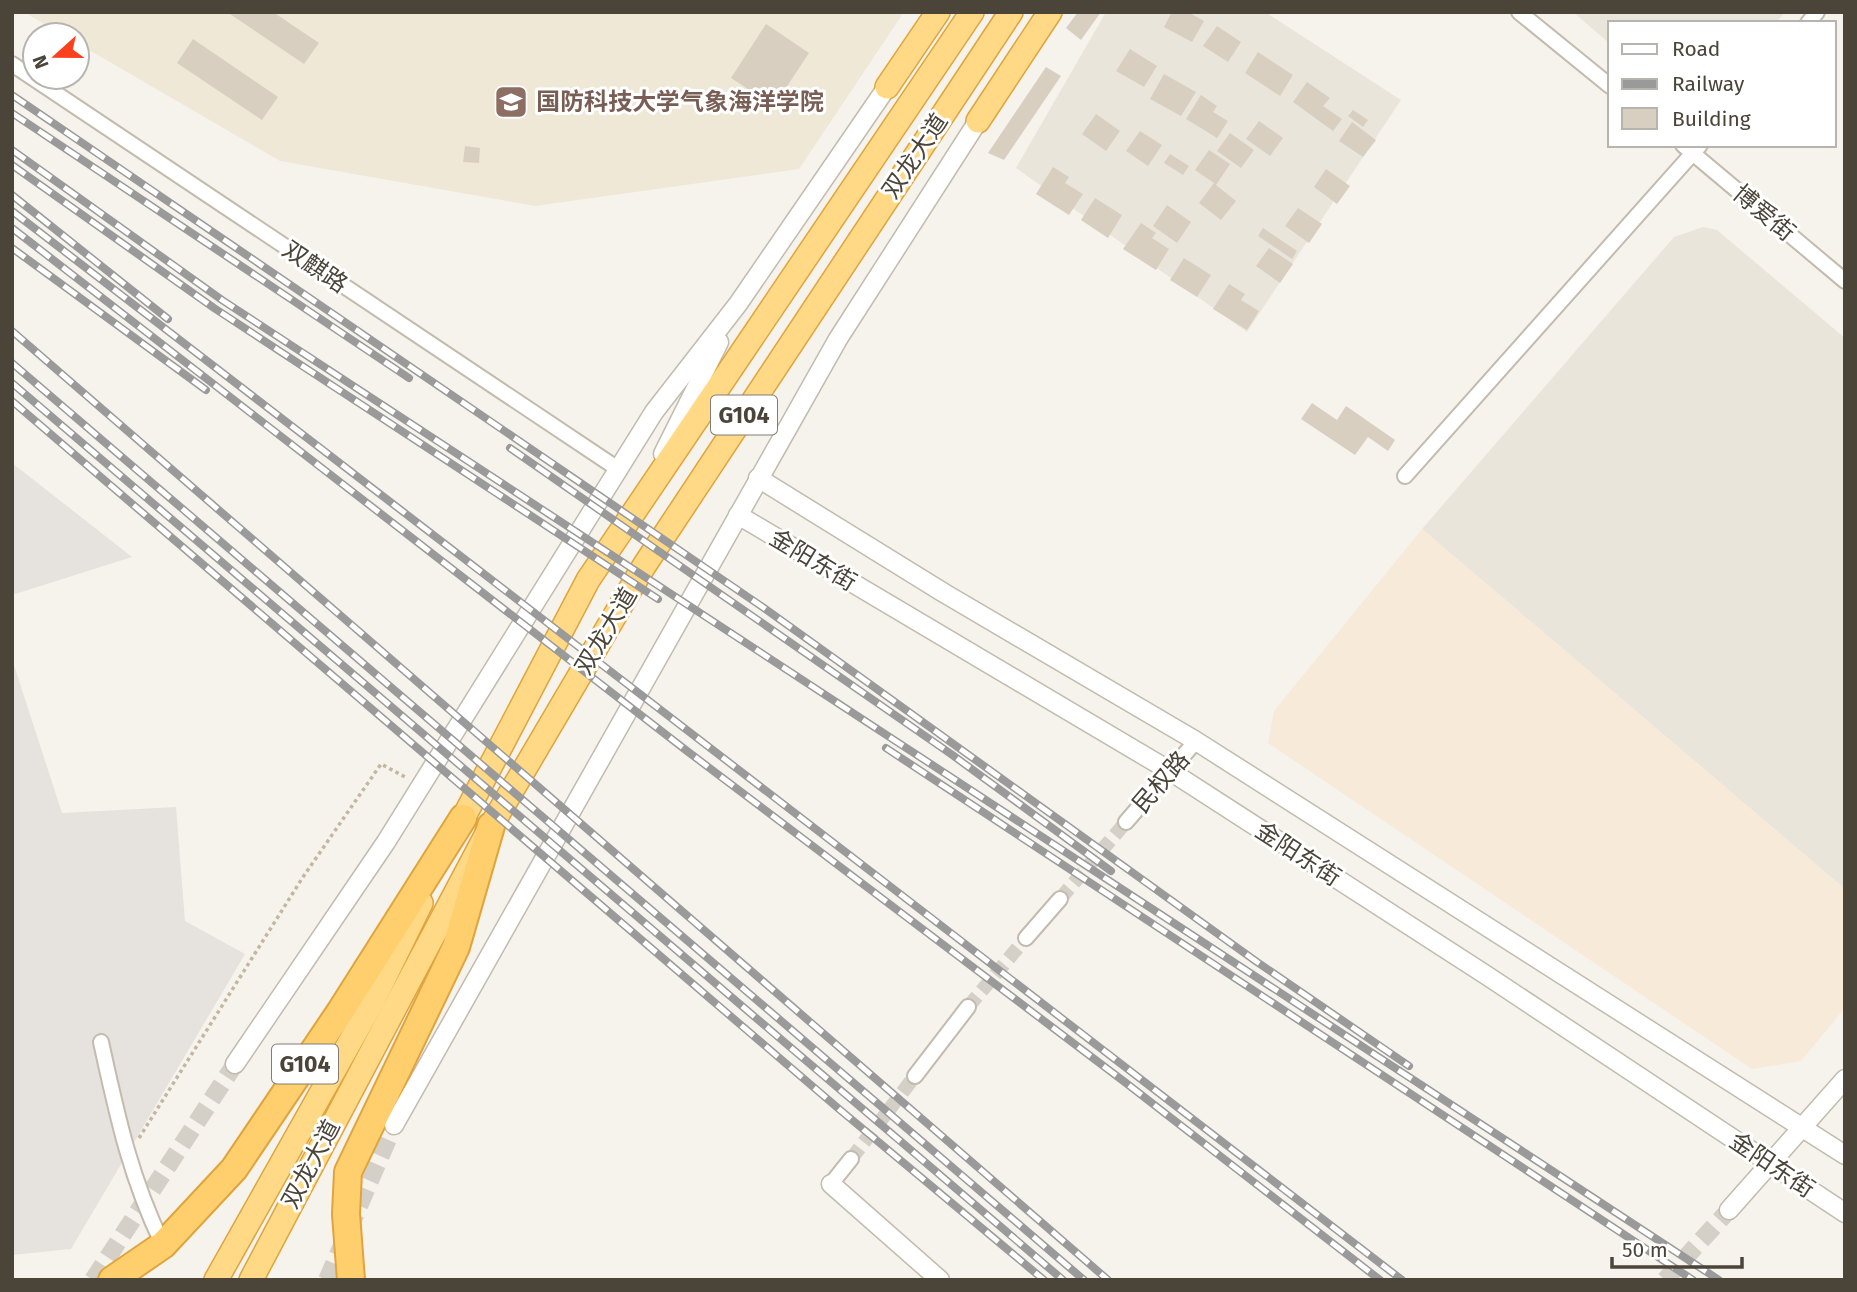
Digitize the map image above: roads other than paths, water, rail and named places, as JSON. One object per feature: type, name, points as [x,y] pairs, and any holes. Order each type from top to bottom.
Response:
[{"type":"highway","points":[[887,87],[938,12]]},
{"type":"highway","name":"双龙大道","points":[[216,1280],[373,1001],[463,818],[588,580],[972,12]]},
{"type":"highway","name":"双龙大道","points":[[251,1280],[491,826],[644,566],[1011,12]]},
{"type":"highway","name":"双龙大道","points":[[978,121],[1050,12]]},
{"type":"highway","name":"G104","points":[[113,1280],[163,1245],[234,1169],[340,1012],[463,818]]},
{"type":"highway","name":"G104","points":[[351,1280],[346,1214],[348,1172],[456,947],[491,826]]},
{"type":"street","points":[[1519,12],[1608,84]]},
{"type":"street","name":"双麒路","points":[[12,64],[618,469]]},
{"type":"street","points":[[234,1064],[421,786],[654,412],[738,304],[887,87]]},
{"type":"street","points":[[394,1125],[845,327],[978,121]]},
{"type":"street","points":[[1405,476],[1692,148]]},
{"type":"street","name":"博爱街","points":[[1692,148],[1845,281]]},
{"type":"street","points":[[632,516],[738,304]]},
{"type":"street","name":"金阳东街","points":[[758,478],[944,593],[1196,741],[1845,1154]]},
{"type":"street","name":"金阳东街","points":[[738,515],[1170,771],[1486,975],[1845,1213]]},
{"type":"street","name":"民权路","points":[[1126,822],[1196,741]]},
{"type":"street","points":[[1026,938],[1060,899]]},
{"type":"street","points":[[915,1076],[968,1007]]},
{"type":"street","points":[[101,1042],[127,1157],[140,1199],[163,1245]]},
{"type":"street","points":[[1729,1210],[1845,1079]]},
{"type":"street","points":[[851,1158],[831,1184],[940,1280]]},
{"type":"tunnel","points":[[1060,899],[1126,822]]},
{"type":"tunnel","points":[[968,1007],[1026,938]]},
{"type":"tunnel","points":[[93,1280],[235,1064]]},
{"type":"tunnel","points":[[851,1159],[915,1076]]},
{"type":"tunnel","points":[[327,1280],[394,1125]]},
{"type":"tunnel","points":[[1665,1280],[1729,1210]]},
{"type":"railway","points":[[12,95],[764,608],[1257,962],[1409,1066]]},
{"type":"railway","points":[[12,113],[409,378]]},
{"type":"railway","points":[[12,150],[222,300],[1719,1280]]},
{"type":"railway","points":[[12,165],[214,308],[658,599]]},
{"type":"railway","points":[[12,195],[168,319]]},
{"type":"railway","points":[[12,211],[1402,1280]]},
{"type":"railway","points":[[12,228],[687,751],[1126,1083],[1380,1280]]},
{"type":"railway","points":[[12,248],[206,390]]},
{"type":"railway","points":[[12,331],[1108,1280]]},
{"type":"railway","points":[[12,363],[1084,1280]]},
{"type":"railway","points":[[12,383],[1063,1280]]},
{"type":"railway","points":[[12,401],[839,1109],[1044,1280]]},
{"type":"railway","points":[[510,448],[951,754],[1111,871]]},
{"type":"railway","points":[[886,748],[1693,1280]]},
{"type":"place","name":"国防科技大学气象海洋学院","points":[[511,102]]}]
